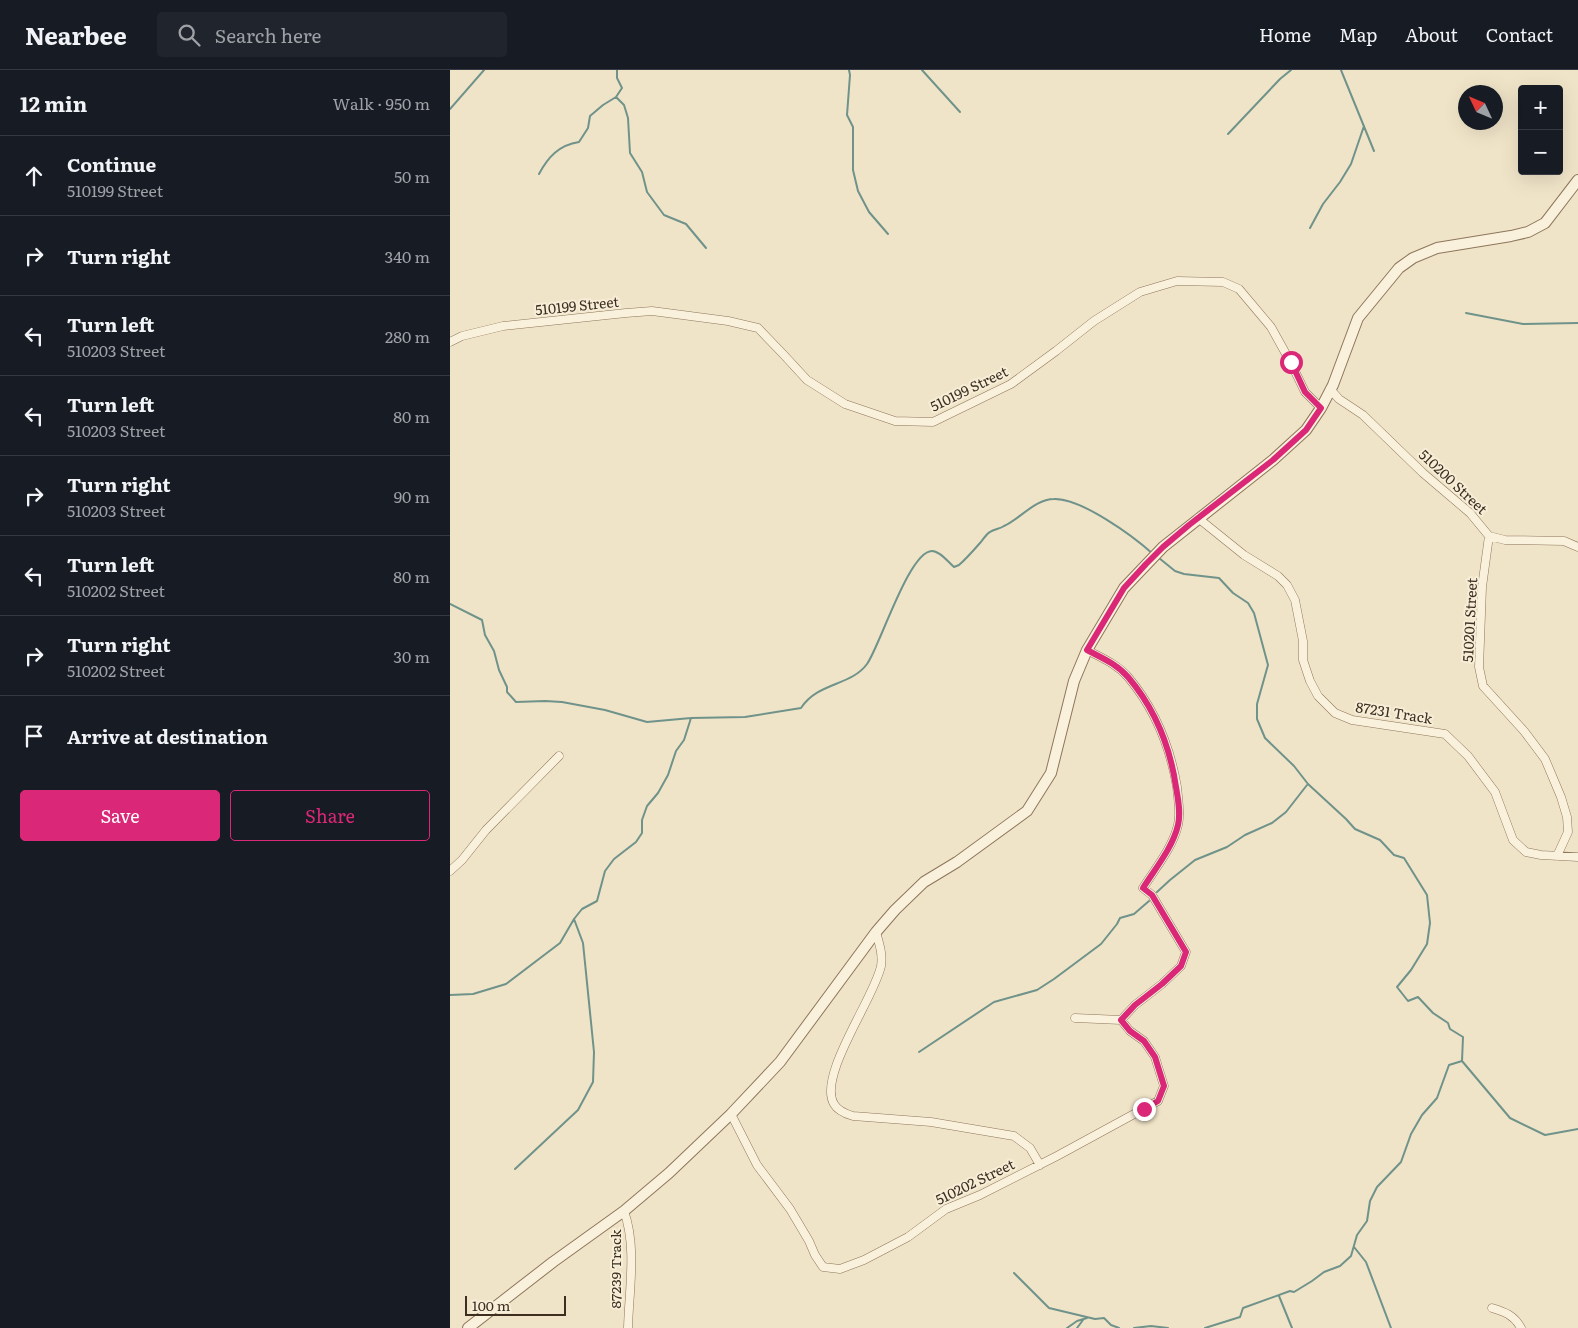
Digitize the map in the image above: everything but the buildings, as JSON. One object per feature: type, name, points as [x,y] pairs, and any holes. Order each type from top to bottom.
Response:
[{"type":"street","points":[[468,1328],[624,1210],[669,1173],[780,1062],[876,932],[895,910],[924,882],[957,862],[1027,811],[1051,773],[1074,681],[1087,650],[1124,588],[1163,547],[1273,460],[1306,430],[1321,408],[1330,389],[1358,318],[1400,268],[1413,258],[1437,248],[1528,232],[1545,222],[1578,180]]},
{"type":"street","name":"510199 Street","points":[[450,342],[462,336],[503,326],[652,311],[728,321],[758,328],[807,380],[845,404],[895,421],[933,422],[1011,384],[1094,321],[1140,292],[1177,280],[1223,282],[1239,290],[1271,327],[1305,392],[1321,408]]},
{"type":"street","name":"510200 Street","points":[[1330,389],[1339,399],[1363,415],[1422,473],[1470,513],[1489,536],[1505,540],[1564,541],[1578,547]]},
{"type":"street","name":"87231 Track","points":[[1198,518],[1244,555],[1278,576],[1287,585],[1296,600],[1303,641],[1303,660],[1310,681],[1318,696],[1335,713],[1352,720],[1446,734],[1468,756],[1495,792],[1513,840],[1526,852],[1578,857]]},
{"type":"street","name":"510201 Street","points":[[1489,536],[1482,587],[1479,667],[1483,686],[1524,731],[1545,759],[1567,818],[1568,832],[1557,856]]},
{"type":"street","points":[[1075,1018],[1121,1020],[1135,1005],[1181,966],[1186,952],[1152,895],[1143,888],[1170,846],[1178,824],[1178,795],[1172,760],[1162,729],[1127,677],[1108,660],[1087,650]]},
{"type":"street","points":[[450,871],[462,860],[486,830],[559,756]]},
{"type":"street","points":[[876,932],[881,948],[882,964],[877,980],[840,1056],[833,1077],[832,1097],[834,1104],[843,1113],[853,1116],[931,1122],[1014,1136],[1030,1148],[1040,1164]]},
{"type":"street","name":"510202 Street","points":[[730,1114],[757,1165],[790,1209],[809,1240],[814,1255],[823,1267],[840,1269],[864,1260],[908,1237],[946,1209],[980,1195],[1158,1101],[1164,1086],[1155,1057],[1144,1041],[1130,1031],[1121,1020]]},
{"type":"street","name":"87239 Track","points":[[624,1210],[628,1222],[630,1241],[628,1328]]},
{"type":"street","points":[[1492,1308],[1511,1315],[1521,1328]]},
{"type":"waterway","points":[[450,109],[484,70]]},
{"type":"waterway","points":[[617,70],[617,78],[622,88],[616,97],[624,105],[628,118],[630,153],[642,172],[647,192],[664,215],[686,224],[706,248]]},
{"type":"waterway","points":[[849,70],[847,115],[853,127],[853,170],[858,191],[869,212],[888,234]]},
{"type":"waterway","points":[[922,70],[960,112]]},
{"type":"waterway","points":[[1228,134],[1280,79],[1291,70]]},
{"type":"waterway","points":[[1341,70],[1374,151]]},
{"type":"waterway","points":[[539,174],[546,162],[555,153],[566,146],[579,142],[588,128],[590,116],[616,97]]},
{"type":"waterway","points":[[1310,228],[1323,204],[1351,164],[1364,126]]},
{"type":"waterway","points":[[1466,313],[1523,324],[1578,323]]},
{"type":"waterway","points":[[450,604],[482,620],[485,635],[494,651],[499,670],[507,687],[507,692],[516,702],[562,702],[605,710],[647,722],[691,718],[745,717],[801,708],[816,693],[860,671],[873,654],[905,582],[923,555],[935,551],[954,567],[959,565],[989,533],[1010,523],[1040,502],[1054,499],[1065,500],[1092,511],[1120,528],[1153,554]]},
{"type":"waterway","points":[[1159,558],[1175,571],[1184,574],[1219,578],[1233,593],[1248,603],[1254,613],[1268,665],[1257,704],[1257,719],[1265,738],[1294,766],[1308,784],[1355,829],[1380,840],[1394,855],[1404,858],[1427,895],[1430,923],[1427,944],[1411,970],[1397,987],[1408,1001],[1418,997],[1433,1013],[1448,1023],[1450,1029],[1463,1037],[1462,1061],[1510,1118],[1545,1135],[1578,1129]]},
{"type":"waterway","points":[[450,995],[473,994],[506,984],[560,943],[582,909],[597,901],[605,871],[614,859],[636,842],[642,833],[642,820],[647,806],[658,793],[668,775],[676,751],[684,740],[691,718]]},
{"type":"waterway","points":[[1157,892],[1195,860],[1227,847],[1245,835],[1272,823],[1286,812],[1307,785]]},
{"type":"waterway","points":[[919,1052],[994,1002],[1037,990],[1054,979],[1101,944],[1120,918],[1134,914],[1149,901]]},
{"type":"waterway","points":[[515,1169],[578,1110],[593,1082],[594,1052],[583,943],[574,919]]},
{"type":"waterway","points":[[1205,1328],[1240,1317],[1243,1308],[1290,1291],[1294,1292],[1324,1272],[1340,1266],[1351,1256],[1357,1235],[1367,1221],[1370,1201],[1377,1187],[1401,1162],[1411,1134],[1422,1115],[1437,1098],[1449,1065],[1462,1061]]},
{"type":"waterway","points":[[1354,1247],[1366,1262],[1391,1328]]},
{"type":"waterway","points":[[1014,1273],[1049,1308],[1095,1319],[1104,1318],[1111,1325],[1119,1328]]},
{"type":"waterway","points":[[1279,1296],[1292,1328]]},
{"type":"waterway","points":[[1067,1328],[1077,1321],[1087,1318]]},
{"type":"waterway","points":[[1077,1328],[1083,1320]]},
{"type":"waterway","points":[[1134,1328],[1151,1326],[1168,1328]]},
{"type":"route","points":[[1144,1109],[1158,1101],[1164,1086],[1155,1057],[1144,1041],[1130,1031],[1121,1020],[1135,1005],[1181,966],[1186,952],[1152,895],[1143,888],[1170,846],[1178,824],[1178,795],[1172,760],[1162,729],[1142,697],[1127,677],[1108,660],[1087,650],[1124,588],[1163,547],[1273,460],[1306,430],[1321,408],[1305,392],[1291,362]]}]
